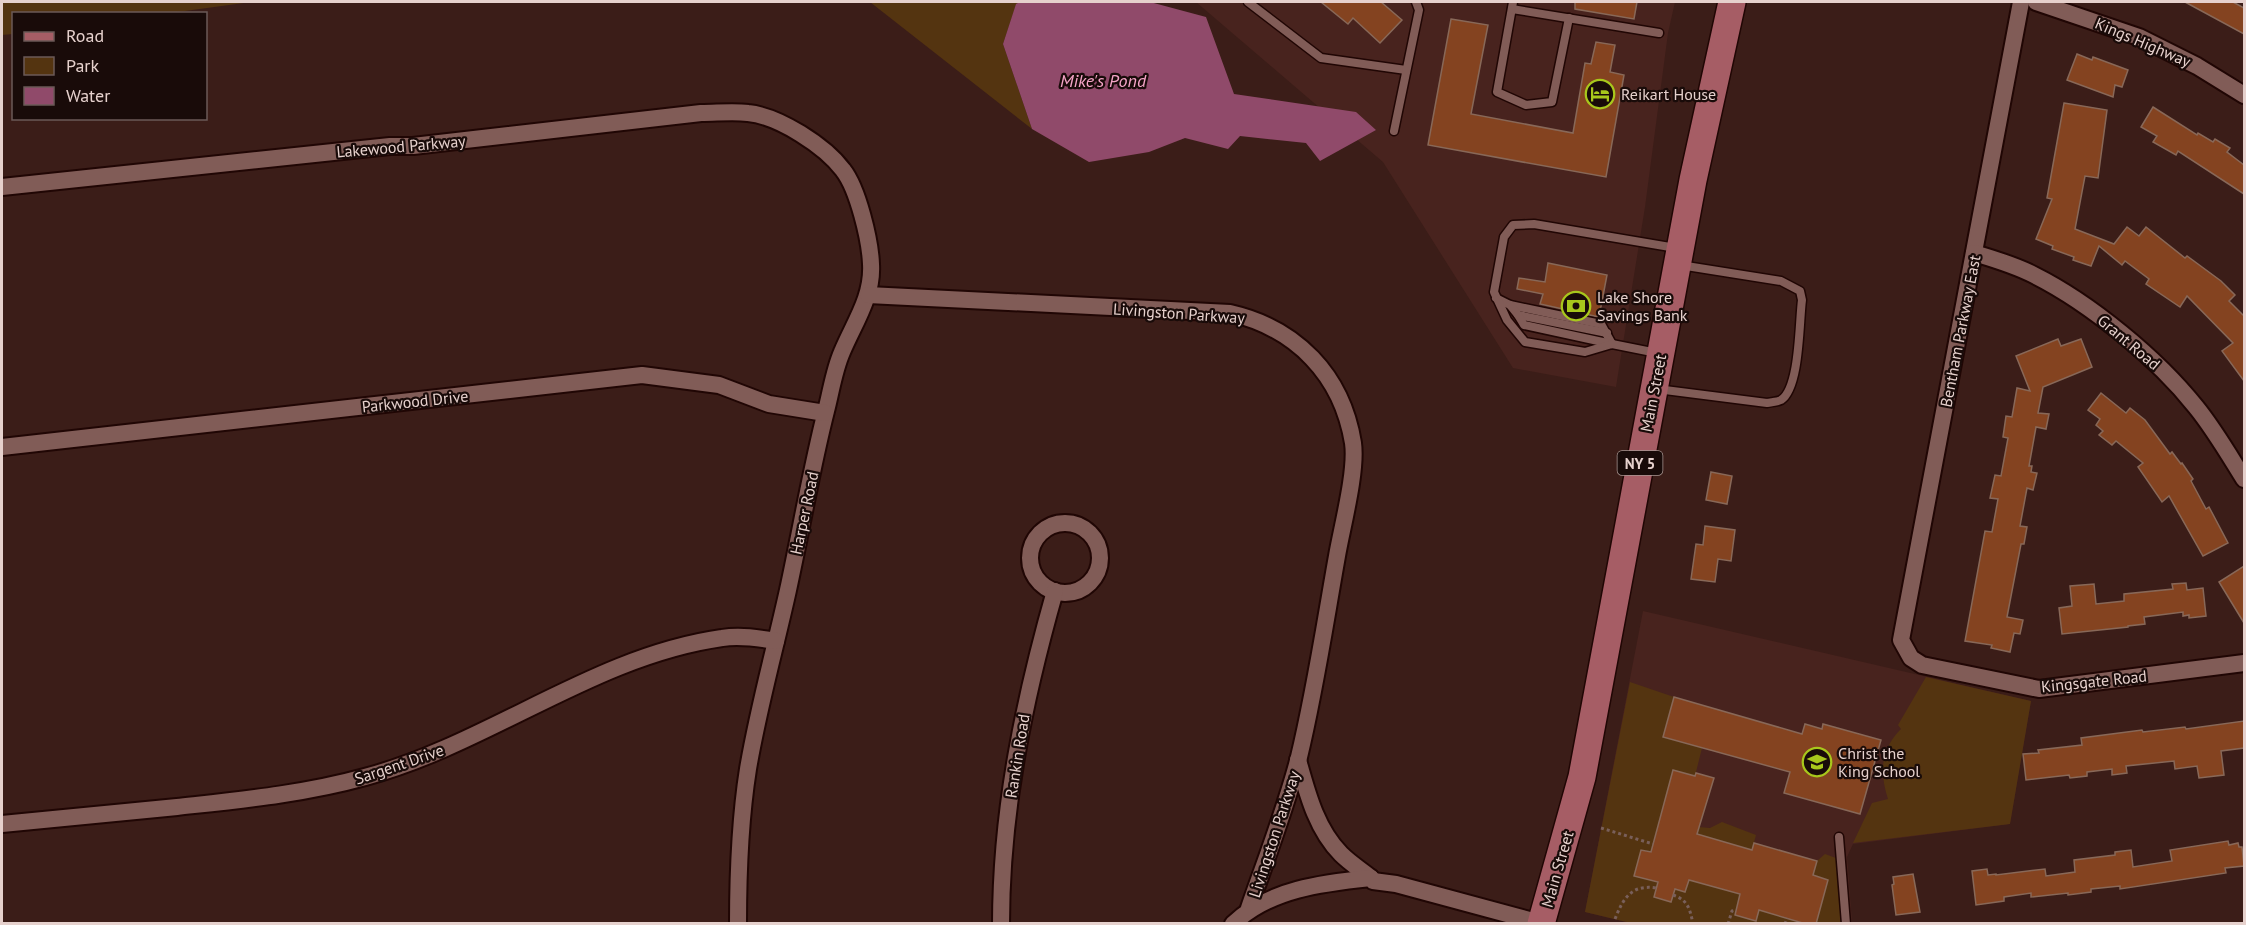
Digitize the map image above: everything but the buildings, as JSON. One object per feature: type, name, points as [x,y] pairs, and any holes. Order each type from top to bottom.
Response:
[{"type":"main road","name":"Main Street","points":[[1542,923],[1582,777],[1692,180],[1732,2]]},
{"type":"street","name":"Bentham Parkway East","points":[[1911,658],[1901,640],[2021,2]]},
{"type":"street","name":"Kings Highway","points":[[2036,2],[2139,37],[2198,66],[2244,95]]},
{"type":"street","name":"Lakewood Parkway","points":[[2,187],[390,146],[413,146],[701,113],[750,113],[774,119],[797,132]]},
{"type":"street","name":"Harper Road","points":[[738,924],[738,877],[748,770],[825,413],[841,353],[859,319],[868,295],[871,265],[866,229],[856,197],[844,171],[797,132]]},
{"type":"street","name":"Grant Road","points":[[1974,253],[2032,273],[2114,327],[2172,379],[2196,407],[2244,479]]},
{"type":"street","name":"Livingston Parkway","points":[[868,295],[1230,313],[1272,326],[1291,338],[1306,350],[1334,389],[1344,411],[1353,446],[1350,484],[1310,707],[1298,759],[1249,909]]},
{"type":"street","name":"Parkwood Drive","points":[[2,447],[642,375],[719,385],[769,404],[825,413]]},
{"type":"street","points":[[1062,523],[1074,524],[1085,529],[1098,546],[1100,557],[1098,568],[1094,578],[1086,586],[1065,593],[1055,591],[1044,586],[1036,577],[1031,566],[1030,554],[1033,543],[1045,529],[1062,523]]},
{"type":"street","name":"Rankin Road","points":[[1001,924],[1006,827],[1012,777],[1032,674],[1055,591]]},
{"type":"street","name":"Sargent Drive","points":[[2,824],[239,800],[364,778],[441,752],[584,682],[644,658],[679,647],[723,638],[749,637],[776,641]]},
{"type":"street","name":"Kingsgate Road","points":[[1911,658],[1922,665],[2039,689],[2244,663]]},
{"type":"street","name":"Livingston Parkway","points":[[1298,759],[1310,803],[1322,827],[1340,853],[1371,878]]},
{"type":"street","points":[[1233,924],[1249,909],[1299,889],[1371,878],[1373,881],[1396,884],[1542,923]]},
{"type":"lane","points":[[1248,2],[1322,58],[1406,70]]},
{"type":"lane","points":[[1394,131],[1419,10],[1416,2]]},
{"type":"lane","points":[[1569,18],[1552,102],[1526,105],[1497,92],[1513,5],[1569,18],[1659,33]]},
{"type":"lane","points":[[1612,344],[1585,352],[1525,342],[1507,320],[1494,292],[1504,237],[1513,225],[1534,224],[1678,257],[1781,281],[1800,291],[1802,300],[1794,374],[1789,390],[1782,399],[1767,403],[1654,389]]},
{"type":"lane","points":[[1496,298],[1510,305],[1600,324],[1612,344]]},
{"type":"lane","points":[[1510,305],[1524,325],[1661,353]]},
{"type":"lane","points":[[1518,315],[1607,333]]},
{"type":"lane","points":[[1839,837],[1846,924]]},
{"type":"path","points":[[1601,828],[1653,844]]},
{"type":"path","points":[[1615,919],[1623,900],[1638,888],[1656,888]]},
{"type":"path","points":[[1673,895],[1682,898],[1689,905],[1693,924]]},
{"type":"path","points":[[1728,924],[1732,912],[1736,910]]},
{"type":"path","points":[[1785,924],[1787,918]]},
{"type":"shaded area","points":[[1196,2],[1675,2],[1668,33],[1645,207],[1616,387],[1513,368],[1383,162]]},
{"type":"shaded area","name":"Christ the King School","points":[[1643,611],[2031,701],[2010,824],[1853,844],[1847,857],[1852,923],[1841,923],[1838,896],[1839,923],[1630,923],[1585,912]]},
{"type":"green space","points":[[2,2],[251,2],[178,12],[12,12],[12,34],[2,35]]},
{"type":"green space","points":[[870,2],[1020,2],[1016,5],[1003,44],[1032,129]]},
{"type":"green space","points":[[1926,677],[2031,701],[2010,824],[1853,843],[1872,803],[1888,799],[1883,779],[1886,753],[1889,744],[1901,729],[1898,725]]},
{"type":"green space","points":[[1630,682],[1674,697],[1663,737],[1702,748],[1695,776],[1651,852],[1641,850],[1634,876],[1658,882],[1654,897],[1671,902],[1675,889],[1685,891],[1689,880],[1740,894],[1735,915],[1756,921],[1759,910],[1806,923],[1635,924],[1585,912]]},
{"type":"green space","points":[[1722,822],[1756,835],[1752,850],[1697,834],[1698,827],[1710,828]]},
{"type":"green space","points":[[1825,854],[1836,858],[1841,923],[1816,923],[1828,880],[1813,875],[1817,861]]},
{"type":"water","name":"Mike's Pond","points":[[1020,2],[1150,2],[1206,17],[1234,94],[1356,112],[1376,130],[1320,161],[1306,143],[1240,136],[1228,149],[1185,138],[1149,152],[1089,162],[1032,129],[1003,44],[1016,4]]},
{"type":"place","name":"Reikart House","points":[[1600,94]]},
{"type":"place","name":"Lake Shore Savings Bank","points":[[1576,306]]},
{"type":"place","name":"Christ the King School","points":[[1817,762]]}]
